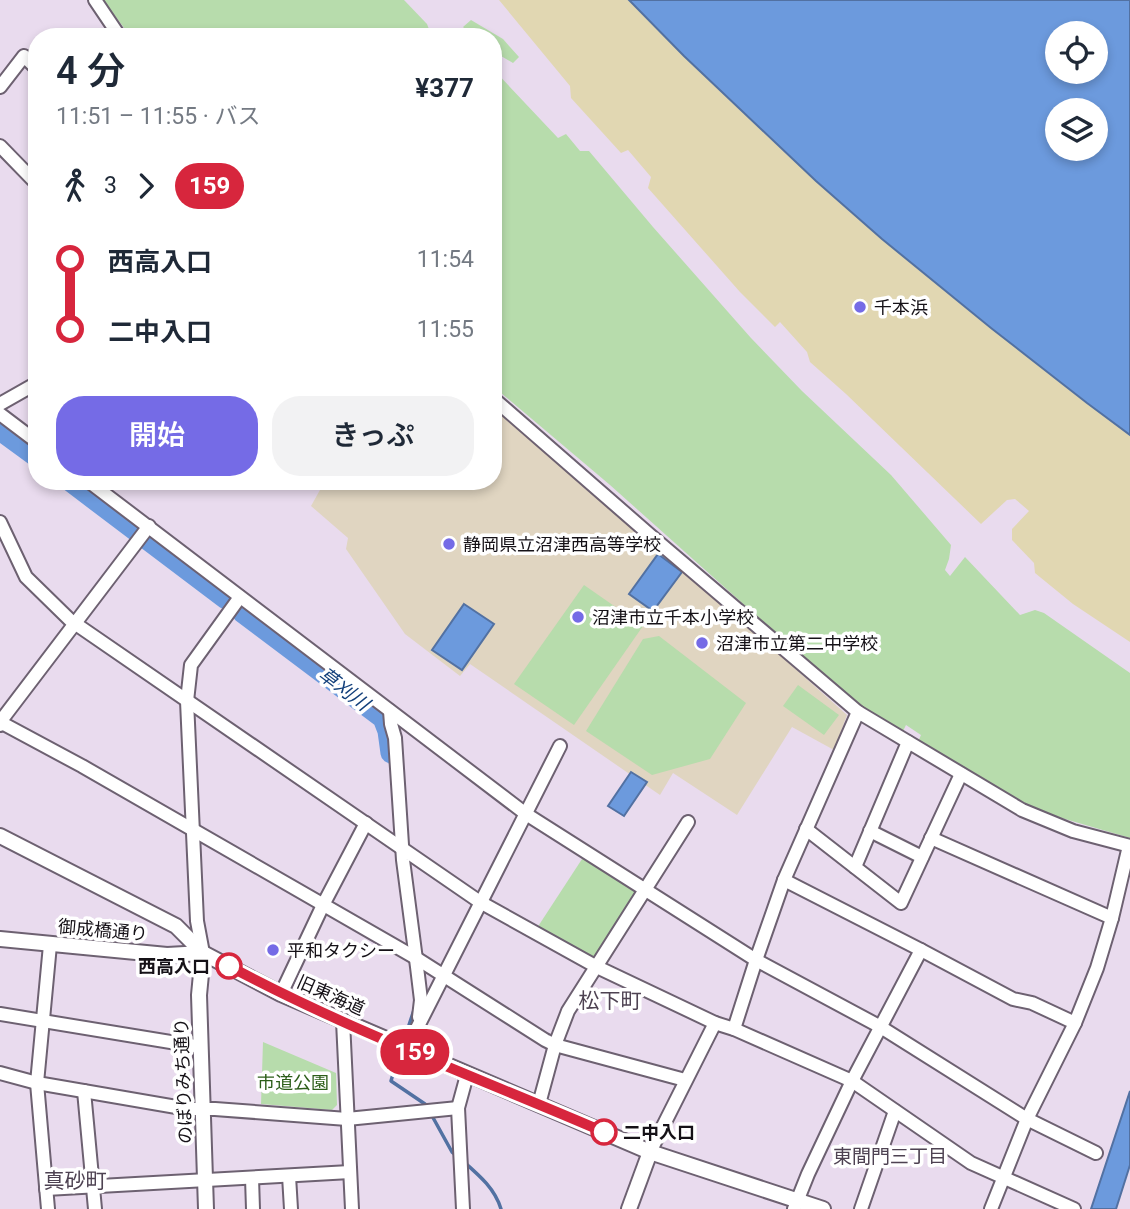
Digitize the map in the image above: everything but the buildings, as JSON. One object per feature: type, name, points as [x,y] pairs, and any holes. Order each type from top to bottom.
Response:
[{"type":"street","points":[[95,0],[114,28]]},
{"type":"street","points":[[0,86],[24,55],[28,59]]},
{"type":"street","points":[[0,146],[28,175]]},
{"type":"street","points":[[0,404],[28,388]]},
{"type":"street","points":[[502,406],[650,536],[858,712],[1022,810],[1073,831],[1130,846],[1097,968],[1075,1023],[1027,1119],[991,1209]]},
{"type":"street","points":[[0,414],[28,435]]},
{"type":"street","points":[[100,490],[526,814],[756,960],[879,1026],[1027,1119],[1096,1153]]},
{"type":"street","points":[[0,522],[26,576],[75,624],[480,902],[597,967],[715,1023],[852,1081],[971,1163],[1074,1209]]},
{"type":"street","points":[[149,526],[0,723],[82,766],[416,958],[555,1045],[685,1080]]},
{"type":"street","points":[[203,953],[197,920],[187,701],[191,665],[240,597]]},
{"type":"street","points":[[390,711],[395,738],[408,905],[421,1000],[419,1022]]},
{"type":"street","points":[[734,1029],[784,880],[858,712]]},
{"type":"street","points":[[855,867],[908,742]]},
{"type":"street","points":[[407,1048],[560,746]]},
{"type":"street","points":[[806,829],[901,903],[961,774]]},
{"type":"street","points":[[539,1104],[555,1045],[568,1011],[688,822]]},
{"type":"street","points":[[281,994],[366,823]]},
{"type":"street","points":[[870,831],[922,857]]},
{"type":"street","name":"旧東海道","points":[[0,836],[176,926],[203,953],[281,994],[650,1152],[796,1205],[823,1209]]},
{"type":"street","points":[[931,838],[1112,918]]},
{"type":"street","points":[[784,880],[1013,999],[1032,1003],[1075,1023]]},
{"type":"street","name":"御成橋通り","points":[[0,939],[167,955],[203,953]]},
{"type":"street","points":[[48,1209],[37,1083],[50,945]]},
{"type":"street","points":[[796,1205],[852,1081],[921,950]]},
{"type":"street","name":"のぼりみち通り","points":[[203,953],[200,995],[205,1209]]},
{"type":"street","points":[[0,1014],[201,1047]]},
{"type":"street","points":[[343,1021],[352,1209]]},
{"type":"street","points":[[629,1209],[650,1152],[715,1023]]},
{"type":"street","points":[[0,1073],[37,1083],[188,1109],[346,1119],[458,1108]]},
{"type":"street","points":[[463,1209],[458,1108],[467,1075]]},
{"type":"street","points":[[83,1091],[94,1209]]},
{"type":"street","points":[[861,1209],[895,1111]]},
{"type":"street","points":[[46,1189],[349,1172]]},
{"type":"street","points":[[289,1176],[291,1209]]},
{"type":"street","points":[[251,1178],[253,1209]]},
{"type":"shaded area","points":[[502,413],[686,571],[847,715],[834,750],[792,727],[737,815],[673,773],[660,795],[470,664],[460,676],[405,634],[346,549],[348,538],[311,506],[320,490],[502,490]]},
{"type":"green space","points":[[103,0],[404,0],[429,28],[124,28]]},
{"type":"green space","points":[[471,20],[484,28],[464,28]]},
{"type":"green space","points":[[502,38],[519,57],[513,63],[502,57]]},
{"type":"green space","points":[[502,78],[558,138],[566,134],[580,151],[589,151],[751,338],[802,391],[891,475],[951,545],[945,570],[950,576],[965,557],[1020,615],[1035,610],[1044,613],[1130,673],[1130,838],[1041,812],[918,742],[921,735],[906,725],[902,733],[866,711],[610,485],[502,394]]},
{"type":"green space","points":[[584,585],[643,626],[574,725],[514,684]]},
{"type":"green space","points":[[659,636],[746,703],[710,759],[652,775],[586,731],[643,639]]},
{"type":"green space","points":[[798,685],[839,715],[824,735],[783,706]]},
{"type":"green space","points":[[584,856],[636,892],[593,958],[537,928]]},
{"type":"green space","name":"市道公園","points":[[263,1042],[336,1073],[337,1105],[332,1110],[261,1104]]},
{"type":"sand","name":"千本浜","points":[[499,0],[629,0],[745,115],[847,208],[942,288],[1130,435],[1130,642],[1073,604],[1035,573],[1034,563],[1012,540],[1012,529],[1029,511],[1015,499],[1007,500],[981,524],[810,362],[807,352],[780,322],[775,327],[740,292],[648,188],[651,177],[628,150],[621,153],[571,98],[570,86]]},
{"type":"water","points":[[629,0],[1130,0],[1130,435],[991,328],[816,181]]},
{"type":"water","points":[[658,554],[682,572],[653,611],[629,594]]},
{"type":"water","points":[[464,604],[494,624],[462,670],[432,650]]},
{"type":"water","points":[[631,772],[647,782],[624,816],[608,806]]},
{"type":"water","points":[[1130,1091],[1130,1165],[1116,1209],[1091,1209]]},
{"type":"waterway","name":"草刈川","points":[[0,430],[28,450]]},
{"type":"waterway","name":"草刈川","points":[[82,490],[226,599]]},
{"type":"waterway","name":"草刈川","points":[[242,612],[383,718],[391,753]]},
{"type":"waterway","name":"草刈川","points":[[409,1025],[415,1007]]},
{"type":"waterway","name":"草刈川","points":[[395,1067],[391,1081],[427,1107]]},
{"type":"waterway","name":"草刈川","points":[[431,1114],[456,1155]]},
{"type":"waterway","name":"草刈川","points":[[464,1162],[491,1189],[501,1209]]},
{"type":"bus line","name":"159","points":[[229,966],[281,994],[604,1132]]},
{"type":"place","name":"千本浜","points":[[860,307]]},
{"type":"place","name":"静岡県立沼津西高等学校","points":[[449,544]]},
{"type":"place","name":"沼津市立千本小学校","points":[[578,617]]},
{"type":"place","name":"沼津市立第二中学校","points":[[702,643]]},
{"type":"place","name":"平和タクシー","points":[[273,950]]},
{"type":"place","name":"西高入口","points":[[229,966]]},
{"type":"place","name":"二中入口","points":[[604,1132]]},
{"type":"district","name":"松下町","points":[[610,1001]]},
{"type":"district","name":"東間門三丁目","points":[[890,1156]]},
{"type":"district","name":"真砂町","points":[[75,1181]]}]
